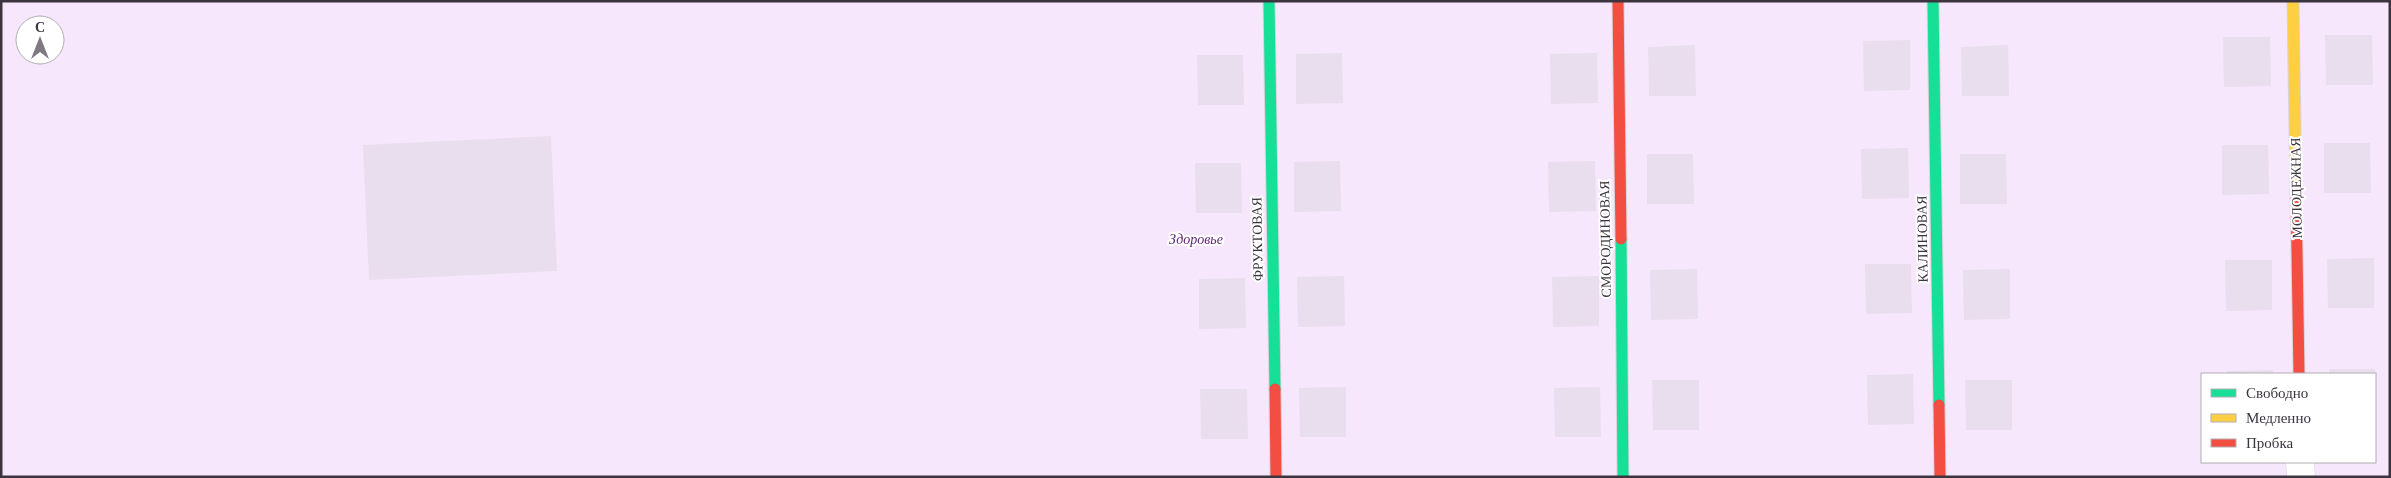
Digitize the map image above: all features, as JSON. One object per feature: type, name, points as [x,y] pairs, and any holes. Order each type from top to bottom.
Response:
[{"type":"street","name":"ФРУКТОВАЯ","points":[[1269,1],[1276,477]]},
{"type":"street","name":"СМОРОДИНОВАЯ","points":[[1618,1],[1622,477]]},
{"type":"street","name":"КАЛИНОВАЯ","points":[[1933,1],[1940,477]]},
{"type":"street","name":"МОЛОДЕЖНАЯ","points":[[2293,1],[2299,373]]},
{"type":"street","points":[[2300,463],[2301,477]]},
{"type":"green space","name":"Здоровье","points":[[1,1],[2390,1],[2390,477],[1,477]]},
{"type":"building","points":[[2325,35],[2372,35],[2373,85],[2326,85]]},
{"type":"building","points":[[2223,37],[2270,37],[2271,86],[2224,87]]},
{"type":"building","points":[[1910,40],[1910,90],[1864,91],[1863,41]]},
{"type":"building","points":[[1695,45],[1696,96],[1649,96],[1648,47]]},
{"type":"building","points":[[2008,45],[2009,96],[1962,96],[1961,47]]},
{"type":"building","points":[[1342,53],[1343,103],[1296,104],[1296,54]]},
{"type":"building","points":[[1597,53],[1598,103],[1551,104],[1550,54]]},
{"type":"building","points":[[1197,55],[1243,55],[1244,105],[1198,105]]},
{"type":"building","points":[[551,136],[557,271],[369,280],[363,145]]},
{"type":"building","points":[[2324,143],[2370,143],[2371,193],[2324,193]]},
{"type":"building","points":[[2222,145],[2268,145],[2269,194],[2222,195]]},
{"type":"building","points":[[1908,148],[1909,198],[1862,199],[1861,149]]},
{"type":"building","points":[[1647,154],[1693,154],[1694,204],[1647,204]]},
{"type":"building","points":[[1960,154],[2006,154],[2007,204],[1960,204]]},
{"type":"building","points":[[1340,161],[1341,211],[1294,212],[1294,162]]},
{"type":"building","points":[[1595,161],[1596,211],[1549,212],[1548,162]]},
{"type":"building","points":[[1195,163],[1241,163],[1242,213],[1196,213]]},
{"type":"building","points":[[2374,258],[2374,308],[2328,308],[2327,259]]},
{"type":"building","points":[[2225,260],[2272,260],[2272,310],[2226,311]]},
{"type":"building","points":[[1865,264],[1911,264],[1912,313],[1866,314]]},
{"type":"building","points":[[1697,269],[1698,319],[1651,320],[1650,270]]},
{"type":"building","points":[[2010,269],[2010,319],[1964,320],[1963,270]]},
{"type":"building","points":[[1344,276],[1345,326],[1298,327],[1297,277]]},
{"type":"building","points":[[1599,276],[1599,326],[1553,327],[1552,277]]},
{"type":"building","points":[[1245,278],[1246,328],[1199,329],[1199,279]]},
{"type":"building","points":[[2329,369],[2375,369],[2375,373],[2329,373]]},
{"type":"building","points":[[2273,370],[2274,373],[2227,373],[2227,371]]},
{"type":"building","points":[[1913,374],[1914,424],[1868,425],[1867,375]]},
{"type":"building","points":[[1652,380],[1699,380],[1699,430],[1653,430]]},
{"type":"building","points":[[1965,380],[2012,380],[2012,430],[1966,430]]},
{"type":"building","points":[[1346,387],[1346,437],[1300,437],[1299,388]]},
{"type":"building","points":[[1600,387],[1601,437],[1555,437],[1554,388]]},
{"type":"building","points":[[1200,389],[1247,389],[1248,439],[1201,439]]},
{"type":"traffic: fast","points":[[1269,1],[1275,389]]},
{"type":"traffic: fast","points":[[1933,1],[1939,405]]},
{"type":"traffic: fast","points":[[1621,239],[1623,477]]},
{"type":"traffic: slow","points":[[2293,1],[2296,191]]},
{"type":"traffic: jam","points":[[1618,1],[1621,239]]},
{"type":"traffic: jam","points":[[2296,191],[2299,373]]},
{"type":"traffic: jam","points":[[1275,389],[1276,477]]},
{"type":"traffic: jam","points":[[1939,405],[1940,477]]}]
